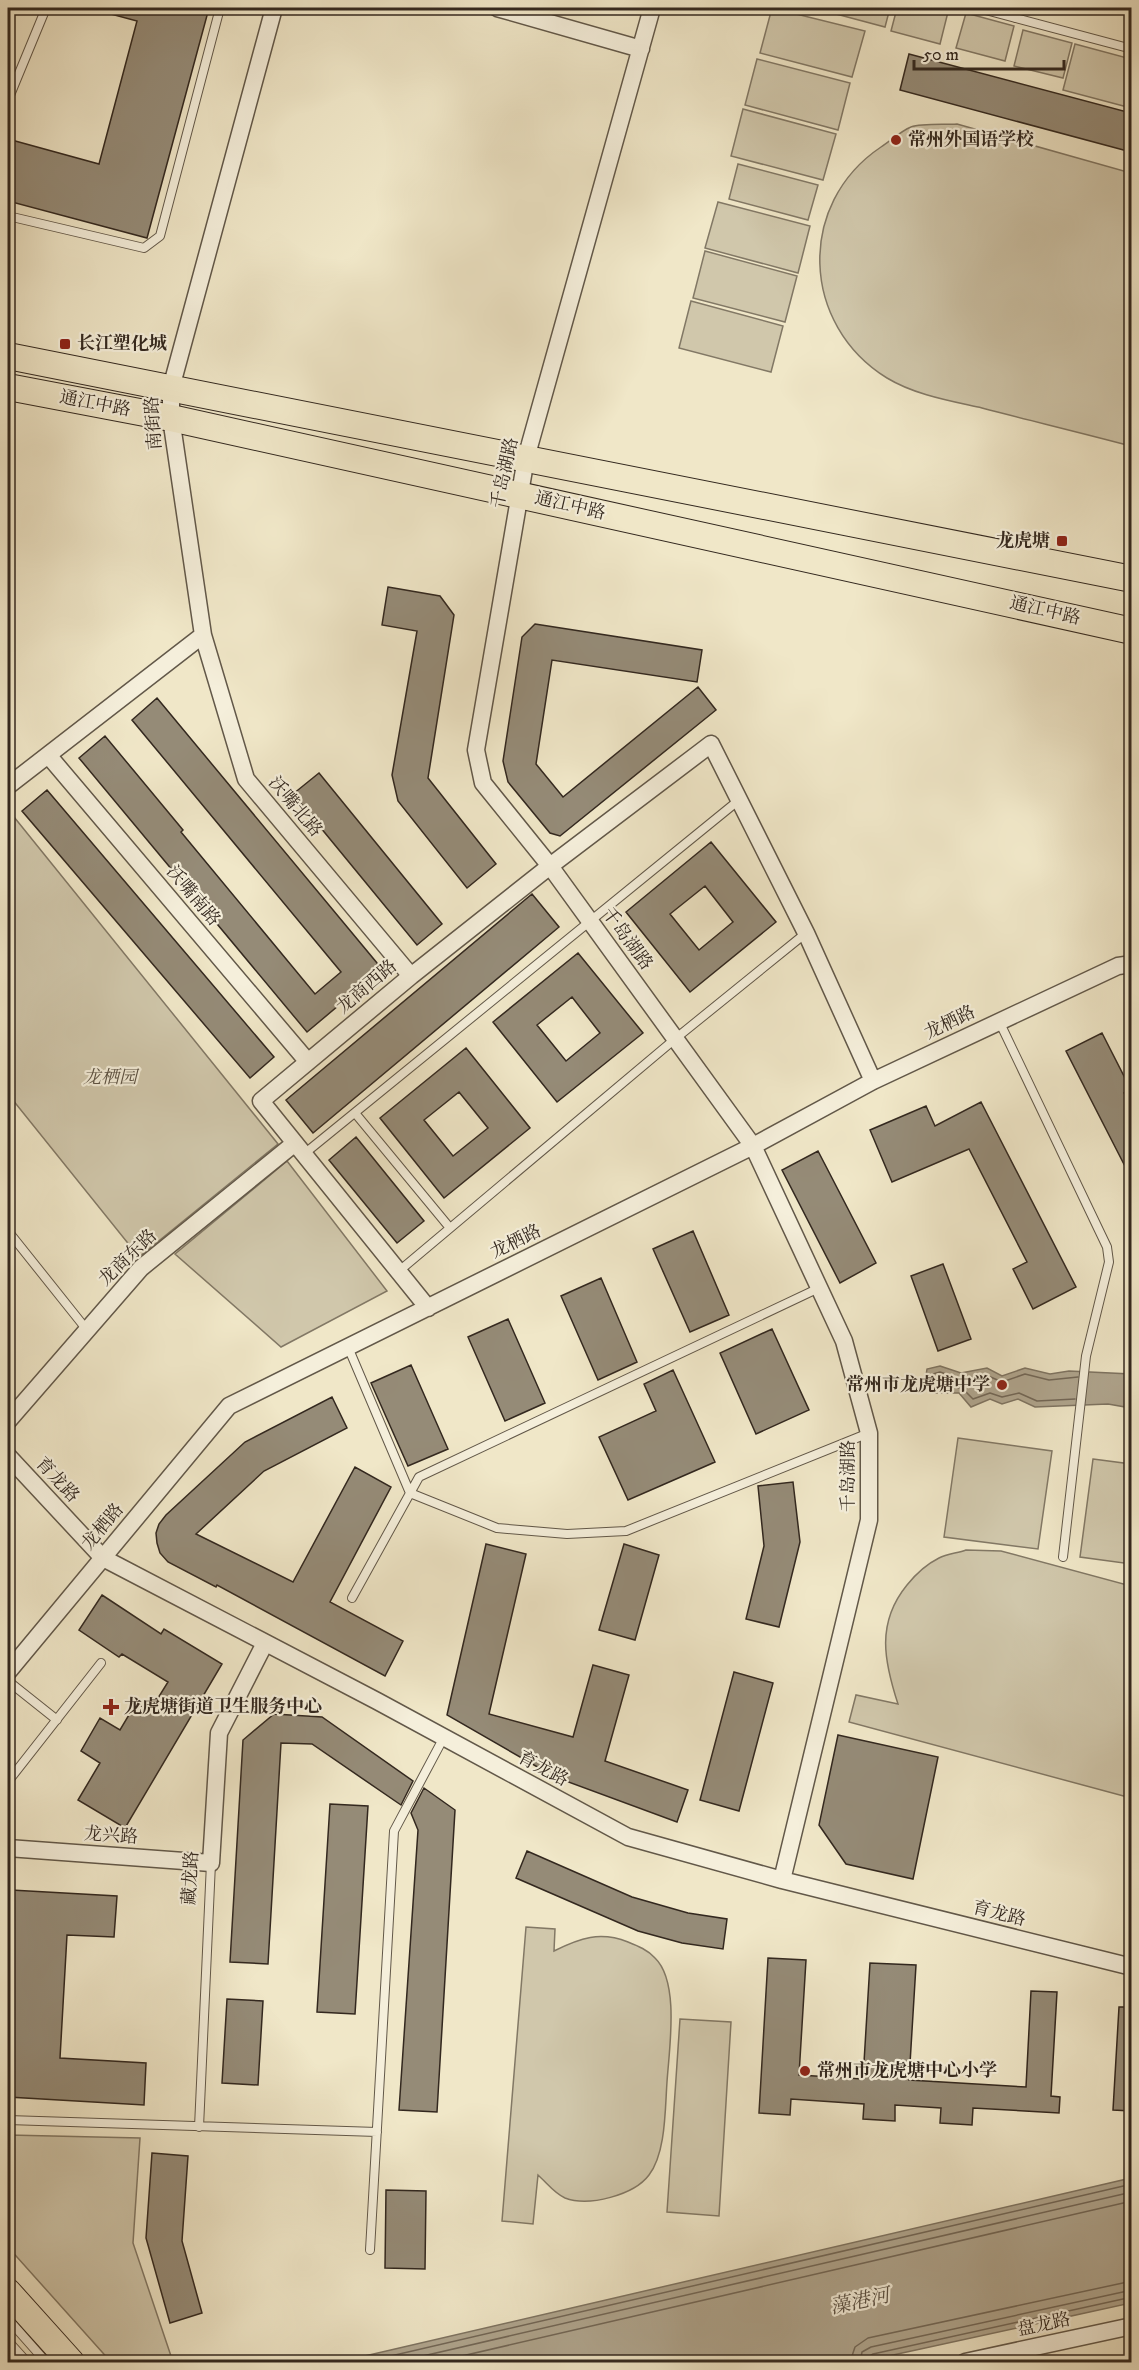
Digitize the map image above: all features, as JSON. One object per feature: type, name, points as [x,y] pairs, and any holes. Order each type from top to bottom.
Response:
[{"type":"main road","name":"通江中路","points":[[8,356],[1131,579]]},
{"type":"main road","name":"通江中路","points":[[8,387],[171,418],[1131,631]]},
{"type":"main road","points":[[8,2292],[71,2362]]},
{"type":"street","name":"南街路","points":[[203,635],[171,418],[171,388],[274,8]]},
{"type":"street","points":[[497,8],[641,49]]},
{"type":"street","name":"千岛湖路","points":[[652,8],[526,458],[476,750],[483,783],[550,866],[753,1146],[844,1341],[868,1433],[868,1520],[782,1880]]},
{"type":"street","points":[[8,786],[203,635]]},
{"type":"street","name":"沃嘴北路","points":[[203,635],[246,779],[411,975]]},
{"type":"street","name":"龙商西路","points":[[428,1308],[261,1101],[411,975],[711,744],[739,800]]},
{"type":"street","name":"沃嘴南路","points":[[48,755],[308,1062]]},
{"type":"street","points":[[739,800],[806,933],[873,1082]]},
{"type":"street","name":"龙栖路","points":[[8,1672],[229,1406],[753,1146],[873,1082],[1119,966],[1131,964]]},
{"type":"street","name":"龙商东路","points":[[8,1421],[141,1268],[300,1148]]},
{"type":"street","name":"育龙路","points":[[8,1456],[103,1558],[444,1737],[628,1837],[782,1880],[1131,1967]]},
{"type":"street","name":"藏龙路","points":[[211,1863],[219,1733],[265,1643]]},
{"type":"street","name":"龙兴路","points":[[8,1848],[211,1863]]},
{"type":"street","name":"盘龙路","points":[[965,2362],[1131,2326]]},
{"type":"lane","points":[[8,100],[46,8]]},
{"type":"lane","points":[[8,216],[144,248],[160,236],[220,8]]},
{"type":"lane","points":[[978,8],[1131,49]]},
{"type":"lane","points":[[1015,18],[1018,8]]},
{"type":"lane","points":[[300,1148],[355,1113],[739,800]]},
{"type":"lane","points":[[399,1271],[675,1039],[806,933]]},
{"type":"lane","points":[[999,1021],[1107,1247],[1109,1262],[1086,1356],[1063,1557]]},
{"type":"lane","points":[[355,1113],[450,1228]]},
{"type":"lane","points":[[8,1231],[87,1330]]},
{"type":"lane","points":[[352,1598],[419,1477],[819,1288]]},
{"type":"lane","points":[[348,1347],[410,1493],[497,1528],[567,1534],[626,1531],[868,1433]]},
{"type":"lane","points":[[10,1779],[101,1662]]},
{"type":"lane","points":[[8,1681],[57,1720]]},
{"type":"lane","points":[[370,2250],[394,1832],[444,1737]]},
{"type":"lane","name":"藏龙路","points":[[199,2127],[211,1863]]},
{"type":"lane","points":[[8,2120],[376,2132]]},
{"type":"lane","points":[[8,2319],[46,2362]]},
{"type":"lane","points":[[8,2341],[27,2362]]},
{"type":"green space","points":[[772,8],[865,31],[852,77],[760,53]]},
{"type":"green space","points":[[838,8],[890,8],[885,27],[836,14]]},
{"type":"green space","points":[[897,8],[949,8],[940,44],[891,31]]},
{"type":"green space","points":[[966,13],[1014,26],[1005,61],[956,48]]},
{"type":"green space","points":[[1023,30],[1072,43],[1063,78],[1014,66]]},
{"type":"green space","points":[[1075,44],[1131,59],[1131,108],[1063,90]]},
{"type":"green space","points":[[757,59],[850,83],[838,130],[745,105]]},
{"type":"green space","points":[[743,109],[836,134],[823,180],[731,156]]},
{"type":"green space","points":[[957,124],[1131,173],[1131,446],[909,389],[887,378],[859,355],[838,328],[825,297],[820,264],[823,231],[834,200],[853,171],[903,131],[921,125]]},
{"type":"green space","points":[[738,164],[818,185],[808,220],[729,199]]},
{"type":"green space","points":[[718,202],[810,226],[798,273],[705,248]]},
{"type":"green space","points":[[705,251],[797,276],[785,322],[693,298]]},
{"type":"green space","points":[[691,301],[783,326],[771,372],[679,348]]},
{"type":"green space","name":"龙栖园","points":[[10,812],[278,1144],[139,1257],[8,1094],[8,815]]},
{"type":"green space","points":[[287,1161],[387,1291],[281,1347],[175,1254]]},
{"type":"green space","points":[[958,1438],[1052,1451],[1038,1549],[944,1537]]},
{"type":"green space","points":[[1093,1459],[1131,1464],[1131,1564],[1080,1557]]},
{"type":"green space","points":[[966,1550],[1001,1551],[1131,1586],[1131,1798],[849,1722],[856,1695],[898,1704],[889,1673],[886,1643],[887,1628],[897,1599],[914,1577],[930,1563],[945,1555]]},
{"type":"green space","points":[[526,1927],[555,1929],[554,1951],[581,1940],[599,1937],[618,1939],[646,1950],[663,1969],[668,1983],[671,2017],[664,2130],[659,2155],[649,2175],[633,2188],[622,2193],[586,2201],[561,2196],[538,2175],[533,2224],[502,2221]]},
{"type":"green space","points":[[680,2019],[731,2022],[719,2216],[667,2212]]},
{"type":"green space","points":[[8,2135],[140,2138],[133,2243],[173,2362],[111,2362],[8,2247]]},
{"type":"water","points":[[940,1366],[961,1373],[987,1368],[1002,1376],[1025,1368],[1050,1374],[1069,1371],[1131,1374],[1131,1408],[1108,1404],[1035,1407],[1018,1399],[1002,1404],[990,1399],[971,1407],[959,1393],[932,1393],[925,1382],[927,1369]]},
{"type":"water","name":"藻港河","points":[[1131,2178],[1131,2303],[861,2362],[339,2362]]},
{"type":"building","points":[[108,8],[209,8],[147,238],[8,201],[8,139],[99,164],[137,21],[107,13]]},
{"type":"building","points":[[909,54],[1131,113],[1131,152],[900,90]]},
{"type":"building","points":[[388,587],[440,596],[454,615],[428,778],[496,864],[467,888],[398,801],[392,775],[417,631],[382,625]]},
{"type":"building","points":[[535,624],[702,650],[697,682],[552,660],[536,764],[563,797],[698,687],[716,710],[560,836],[550,833],[508,782],[503,761],[522,637]]},
{"type":"building","points":[[157,698],[382,969],[307,1032],[79,758],[105,736],[315,994],[341,972],[132,720]]},
{"type":"building","points":[[319,773],[442,924],[417,945],[293,794]]},
{"type":"building","points":[[47,790],[274,1057],[250,1078],[22,811]]},
{"type":"building","points":[[711,842],[776,922],[690,992],[626,912]],"holes":[[[705,886],[733,922],[699,950],[670,914]]]},
{"type":"building","points":[[532,894],[559,927],[313,1133],[286,1100]]},
{"type":"building","points":[[578,953],[643,1033],[557,1102],[493,1022]],"holes":[[[572,997],[600,1033],[566,1061],[537,1025]]]},
{"type":"building","points":[[1102,1033],[1131,1090],[1124,1093],[1131,1107],[1131,1178],[1066,1051]]},
{"type":"building","points":[[466,1048],[530,1128],[444,1198],[380,1118]],"holes":[[[459,1092],[488,1128],[453,1156],[424,1120]]]},
{"type":"building","points":[[981,1102],[1076,1287],[1033,1309],[1013,1269],[1027,1262],[969,1149],[892,1182],[870,1130],[926,1106],[935,1126]]},
{"type":"building","points":[[356,1137],[424,1221],[397,1243],[329,1160]]},
{"type":"building","points":[[818,1151],[876,1263],[840,1283],[782,1170]]},
{"type":"building","points":[[693,1231],[729,1315],[690,1332],[653,1249]]},
{"type":"building","points":[[943,1264],[971,1339],[938,1351],[911,1276]]},
{"type":"building","points":[[601,1278],[637,1362],[598,1380],[561,1296]]},
{"type":"building","points":[[508,1319],[545,1403],[505,1421],[468,1337]]},
{"type":"building","points":[[772,1329],[809,1410],[756,1434],[720,1353]]},
{"type":"building","points":[[411,1365],[448,1449],[408,1466],[371,1383]]},
{"type":"building","points":[[673,1370],[715,1462],[628,1500],[599,1437],[656,1411],[644,1384]]},
{"type":"building","points":[[332,1397],[347,1428],[264,1471],[196,1534],[293,1582],[355,1467],[391,1487],[330,1602],[403,1641],[385,1676],[217,1585],[216,1587],[168,1562],[160,1553],[157,1543],[156,1533],[166,1515],[245,1442]]},
{"type":"building","points":[[793,1482],[800,1542],[779,1627],[746,1619],[764,1546],[758,1486]]},
{"type":"building","points":[[486,1544],[526,1554],[489,1714],[573,1737],[593,1665],[629,1675],[605,1761],[688,1790],[677,1822],[555,1777],[447,1715]]},
{"type":"building","points":[[624,1544],[659,1555],[635,1640],[599,1630]]},
{"type":"building","points":[[102,1595],[161,1634],[164,1629],[222,1664],[125,1828],[78,1800],[100,1763],[81,1751],[100,1718],[120,1730],[136,1703],[150,1711],[168,1682],[122,1654],[119,1657],[79,1630]]},
{"type":"building","points":[[734,1672],[773,1683],[739,1811],[700,1800]]},
{"type":"building","points":[[274,1714],[322,1717],[413,1781],[401,1805],[312,1744],[281,1743],[268,1964],[230,1962],[243,1740]]},
{"type":"building","points":[[838,1735],[938,1757],[913,1879],[846,1864],[819,1825]]},
{"type":"building","points":[[424,1788],[455,1810],[437,2112],[399,2110],[418,1830],[411,1813]]},
{"type":"building","points":[[330,1804],[368,1806],[355,2014],[317,2012]]},
{"type":"building","points":[[527,1851],[632,1897],[688,1913],[727,1919],[723,1949],[682,1943],[638,1931],[516,1878]]},
{"type":"building","points":[[11,1890],[117,1896],[114,1937],[67,1935],[60,2058],[146,2063],[144,2105],[8,2097],[8,1949]]},
{"type":"building","points":[[768,1958],[806,1960],[799,2075],[863,2079],[870,1963],[916,1965],[909,2080],[1026,2087],[1031,1991],[1057,1992],[1051,2096],[1060,2097],[1059,2113],[973,2108],[972,2125],[940,2123],[941,2108],[895,2105],[895,2121],[863,2119],[864,2104],[791,2099],[790,2115],[759,2113]]},
{"type":"building","points":[[227,1999],[263,2001],[258,2085],[222,2083]]},
{"type":"building","points":[[1119,2007],[1131,2007],[1131,2111],[1113,2110]]},
{"type":"building","points":[[152,2153],[188,2156],[182,2241],[202,2313],[170,2323],[146,2238]]},
{"type":"building","points":[[386,2190],[426,2191],[425,2269],[385,2268]]},
{"type":"place","name":"常州外国语学校","points":[[896,140]]},
{"type":"place","name":"长江塑化城","points":[[65,344]]},
{"type":"place","name":"龙虎塘","points":[[1062,541]]},
{"type":"place","name":"常州市龙虎塘中学","points":[[1002,1385]]},
{"type":"place","name":"龙虎塘街道卫生服务中心","points":[[111,1707]]},
{"type":"place","name":"常州市龙虎塘中心小学","points":[[805,2071]]}]
